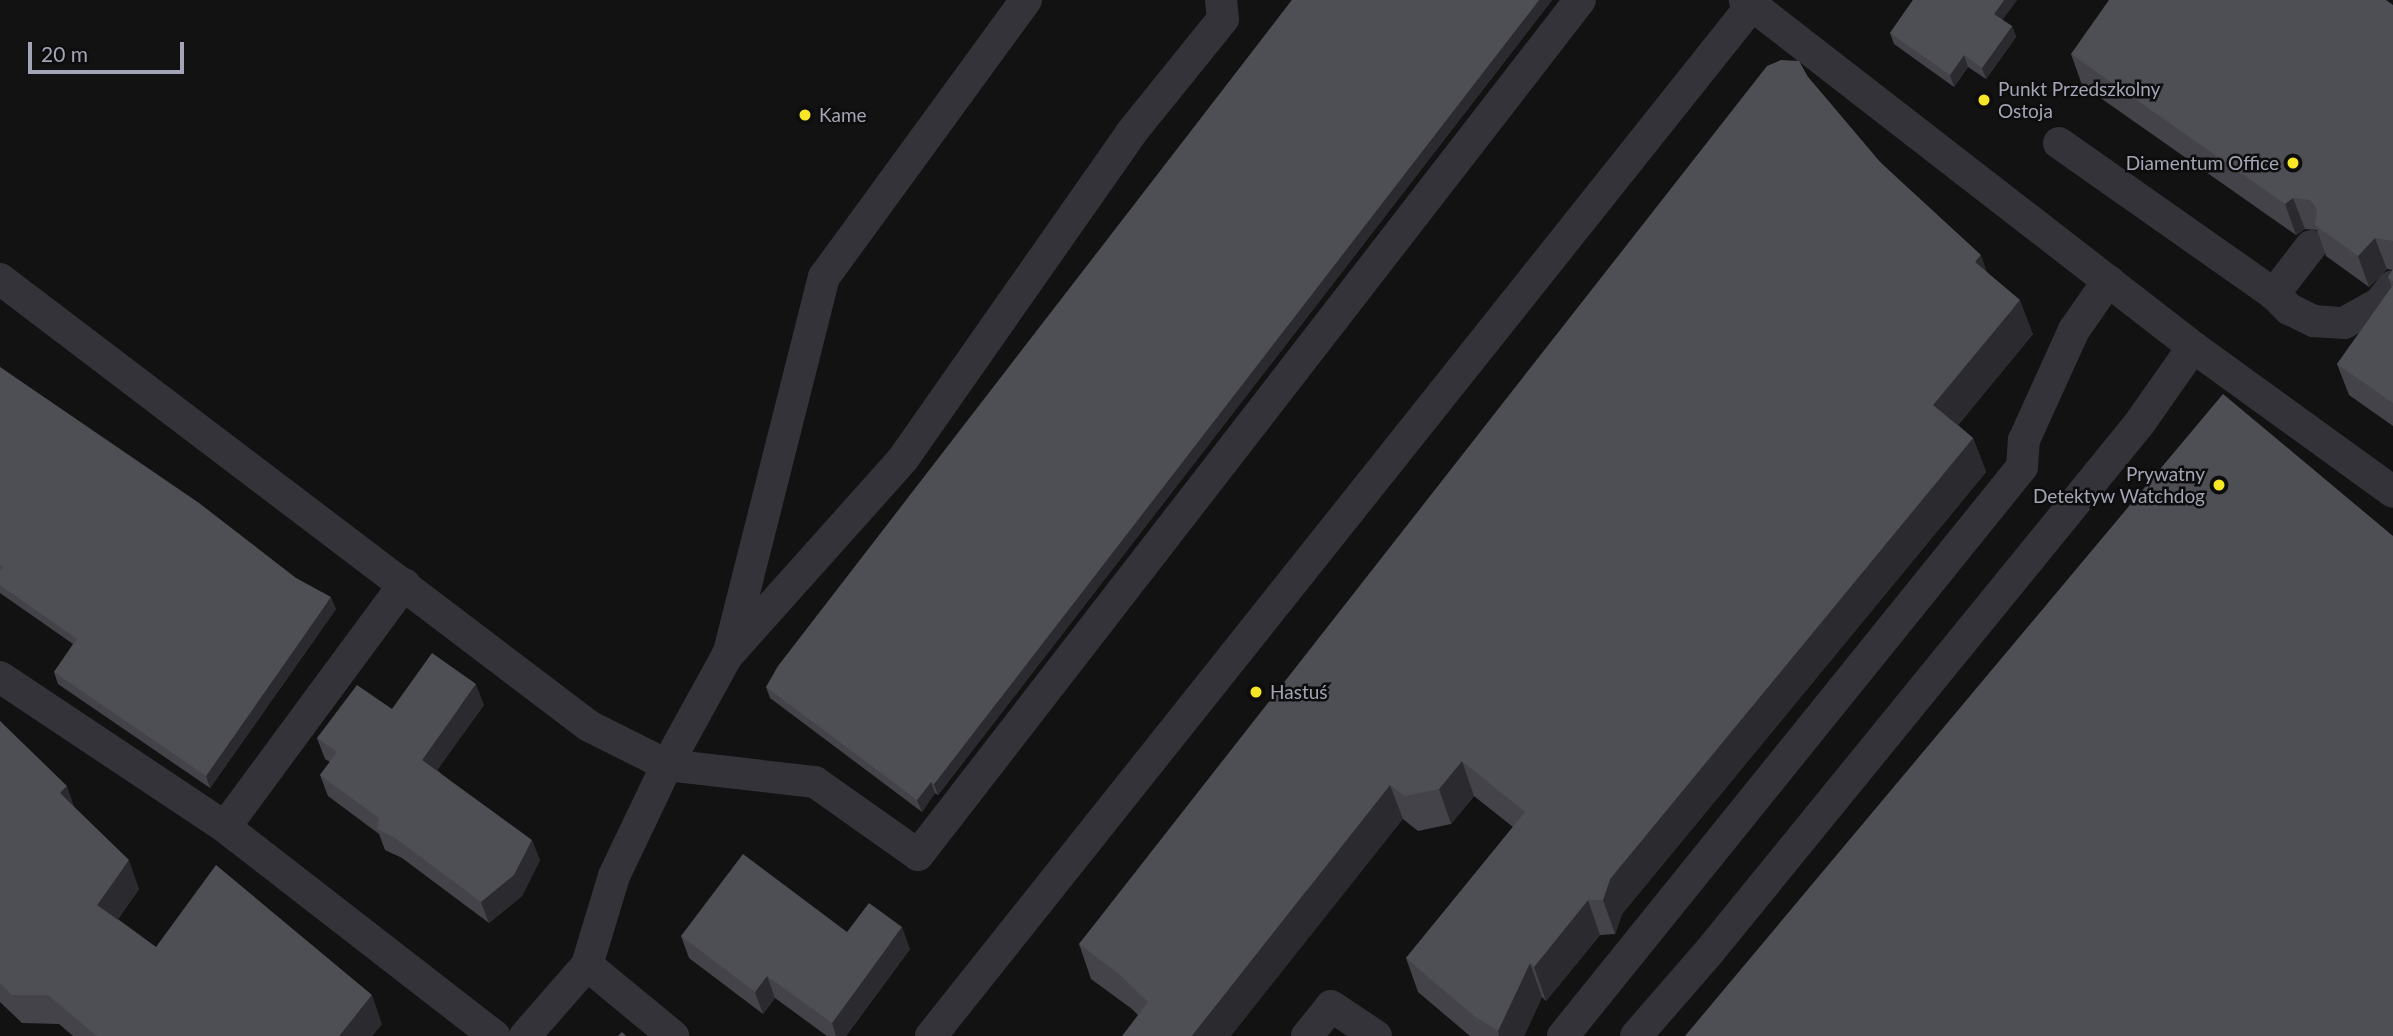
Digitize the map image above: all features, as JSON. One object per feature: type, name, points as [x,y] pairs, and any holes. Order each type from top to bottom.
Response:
[{"type":"lane","points":[[727,656],[824,277],[1026,0]]},
{"type":"lane","points":[[526,1036],[587,965],[614,876],[667,765],[727,656],[903,459],[1131,133],[1223,19],[1221,0]]},
{"type":"lane","points":[[0,279],[589,726],[667,765],[815,782],[918,855],[1580,0]]},
{"type":"lane","points":[[931,1036],[1751,2],[2193,347],[2393,492]]},
{"type":"lane","points":[[2059,143],[2274,294],[2289,309],[2314,321],[2344,323],[2380,303],[2393,285]]},
{"type":"lane","points":[[2274,294],[2311,246]]},
{"type":"lane","points":[[1563,1036],[2022,467],[2024,439],[2068,342],[2108,281]]},
{"type":"lane","points":[[1636,1036],[1709,952],[2138,424],[2193,347]]},
{"type":"lane","points":[[225,827],[404,584]]},
{"type":"lane","points":[[0,677],[225,827],[495,1036]]},
{"type":"lane","points":[[587,965],[673,1036]]},
{"type":"lane","points":[[1307,1036],[1331,1006],[1376,1036]]},
{"type":"building","points":[[1292,0],[1539,0],[934,784],[931,782],[917,800],[766,687],[778,666]]},
{"type":"building","points":[[1913,0],[2004,0],[1994,14],[2012,26],[1982,68],[1964,55],[1950,75],[1890,33]]},
{"type":"building","name":"Diamentum Office","points":[[2109,0],[2386,0],[2393,5],[2393,241],[2375,238],[2358,256],[2315,225],[2317,209],[2310,200],[2293,198],[2285,204],[2071,54]]},
{"type":"building","points":[[1781,60],[1799,61],[1808,77],[1880,162],[1981,255],[1975,262],[2020,300],[1933,405],[1973,438],[1610,879],[1603,900],[1588,900],[1534,967],[1530,963],[1498,1031],[1474,1016],[1406,958],[1525,812],[1462,761],[1439,789],[1405,796],[1390,785],[1192,1036],[1122,1036],[1148,1002],[1119,974],[1079,944],[1767,66]]},
{"type":"building","points":[[2393,285],[2393,403],[2337,364]]},
{"type":"building","points":[[0,367],[199,503],[296,578],[331,597],[206,776],[54,672],[77,639],[0,585],[0,571],[3,567],[0,565]]},
{"type":"building","points":[[2223,394],[2393,536],[2393,1036],[1685,1036]]},
{"type":"building","points":[[432,653],[476,684],[422,760],[532,840],[514,875],[481,902],[395,838],[377,829],[379,818],[320,775],[337,752],[317,738],[357,685],[392,709]]},
{"type":"building","points":[[0,721],[67,786],[60,793],[129,860],[97,905],[156,947],[216,865],[372,995],[339,1036],[97,1036],[48,995],[12,995],[0,983]]},
{"type":"building","points":[[743,854],[847,932],[869,903],[902,927],[832,1023],[767,976],[755,992],[681,936]]},
{"type":"place","name":"Punkt Przedszkolny Ostoja","points":[[1984,100]]},
{"type":"place","name":"Kame","points":[[805,115]]},
{"type":"place","name":"Diamentum Office","points":[[2293,163]]},
{"type":"place","name":"Prywatny Detektyw Watchdog","points":[[2219,485]]},
{"type":"place","name":"Hastuś","points":[[1256,692]]}]
